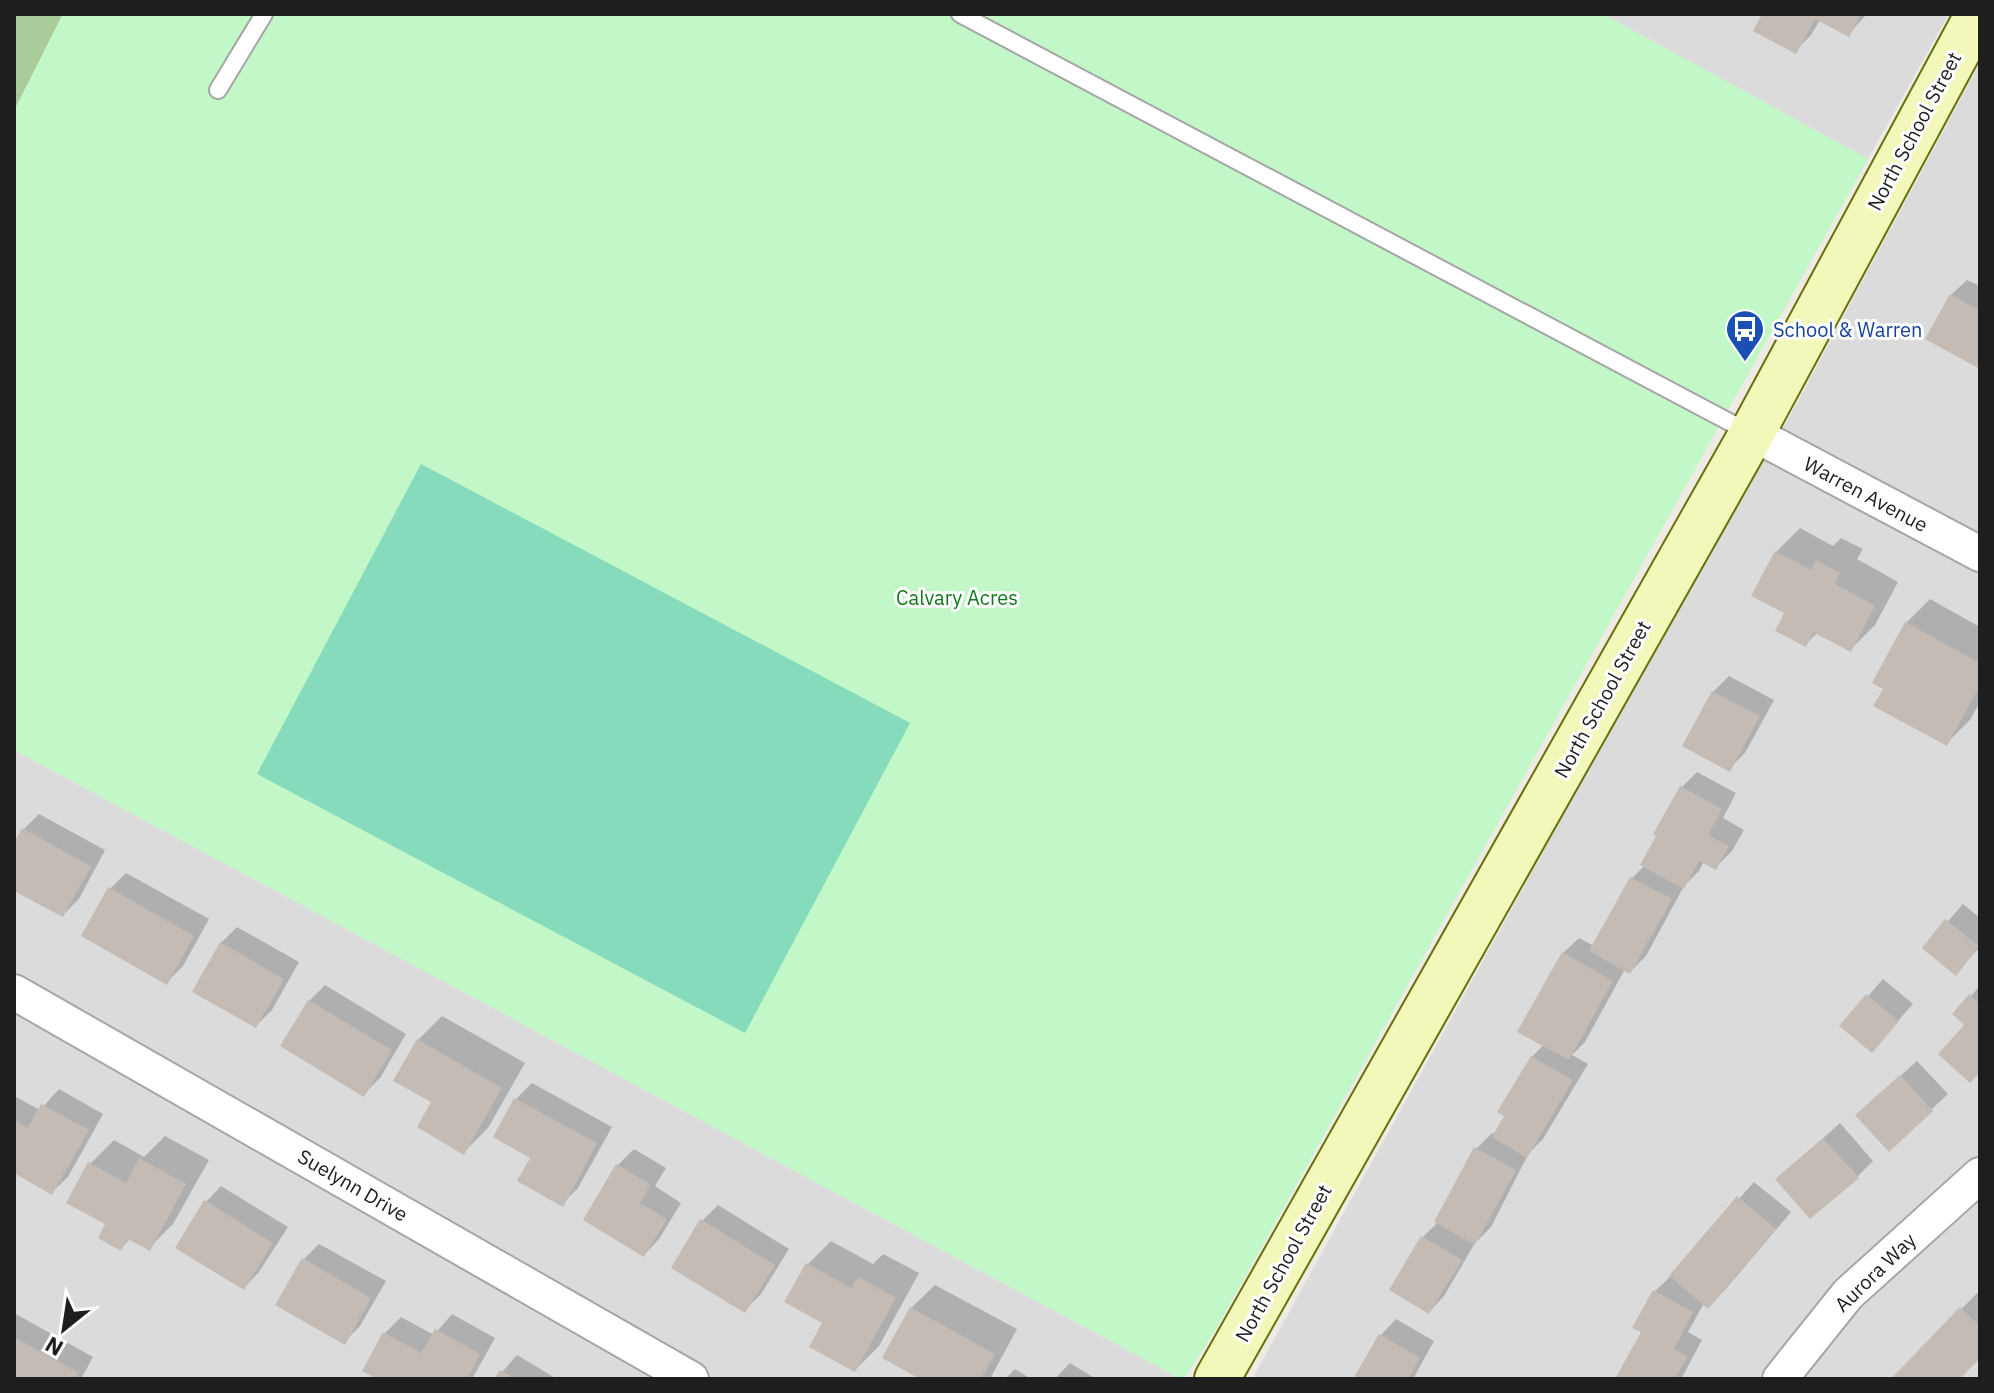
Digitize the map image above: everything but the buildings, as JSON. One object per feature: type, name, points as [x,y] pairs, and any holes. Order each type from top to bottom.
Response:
[{"type":"street","name":"North School Street","points":[[1217,1379],[1752,433],[1978,14]]},
{"type":"street","name":"Warren Avenue","points":[[1752,433],[1980,554]]},
{"type":"street","name":"Suelynn Drive","points":[[14,992],[691,1379]]},
{"type":"street","name":"Aurora Way","points":[[1780,1379],[1848,1294],[1980,1175]]},
{"type":"lane","points":[[218,90],[264,14]]},
{"type":"lane","points":[[960,14],[1752,433]]},
{"type":"shaded area","points":[[1603,14],[1949,14],[1868,159]]},
{"type":"shaded area","points":[[1980,63],[1980,1379],[1252,1379],[1653,653],[1792,412]]},
{"type":"shaded area","points":[[14,750],[1181,1379],[14,1379]]},
{"type":"green space","points":[[14,14],[63,14],[14,111]]},
{"type":"green space","name":"Calvary Acres","points":[[63,14],[1603,14],[1868,159],[1216,1329],[1184,1379],[1181,1379],[14,750],[14,111]]},
{"type":"green space","points":[[421,464],[910,723],[745,1033],[257,774]]},
{"type":"place","name":"School & Warren","points":[[1745,363]]}]
